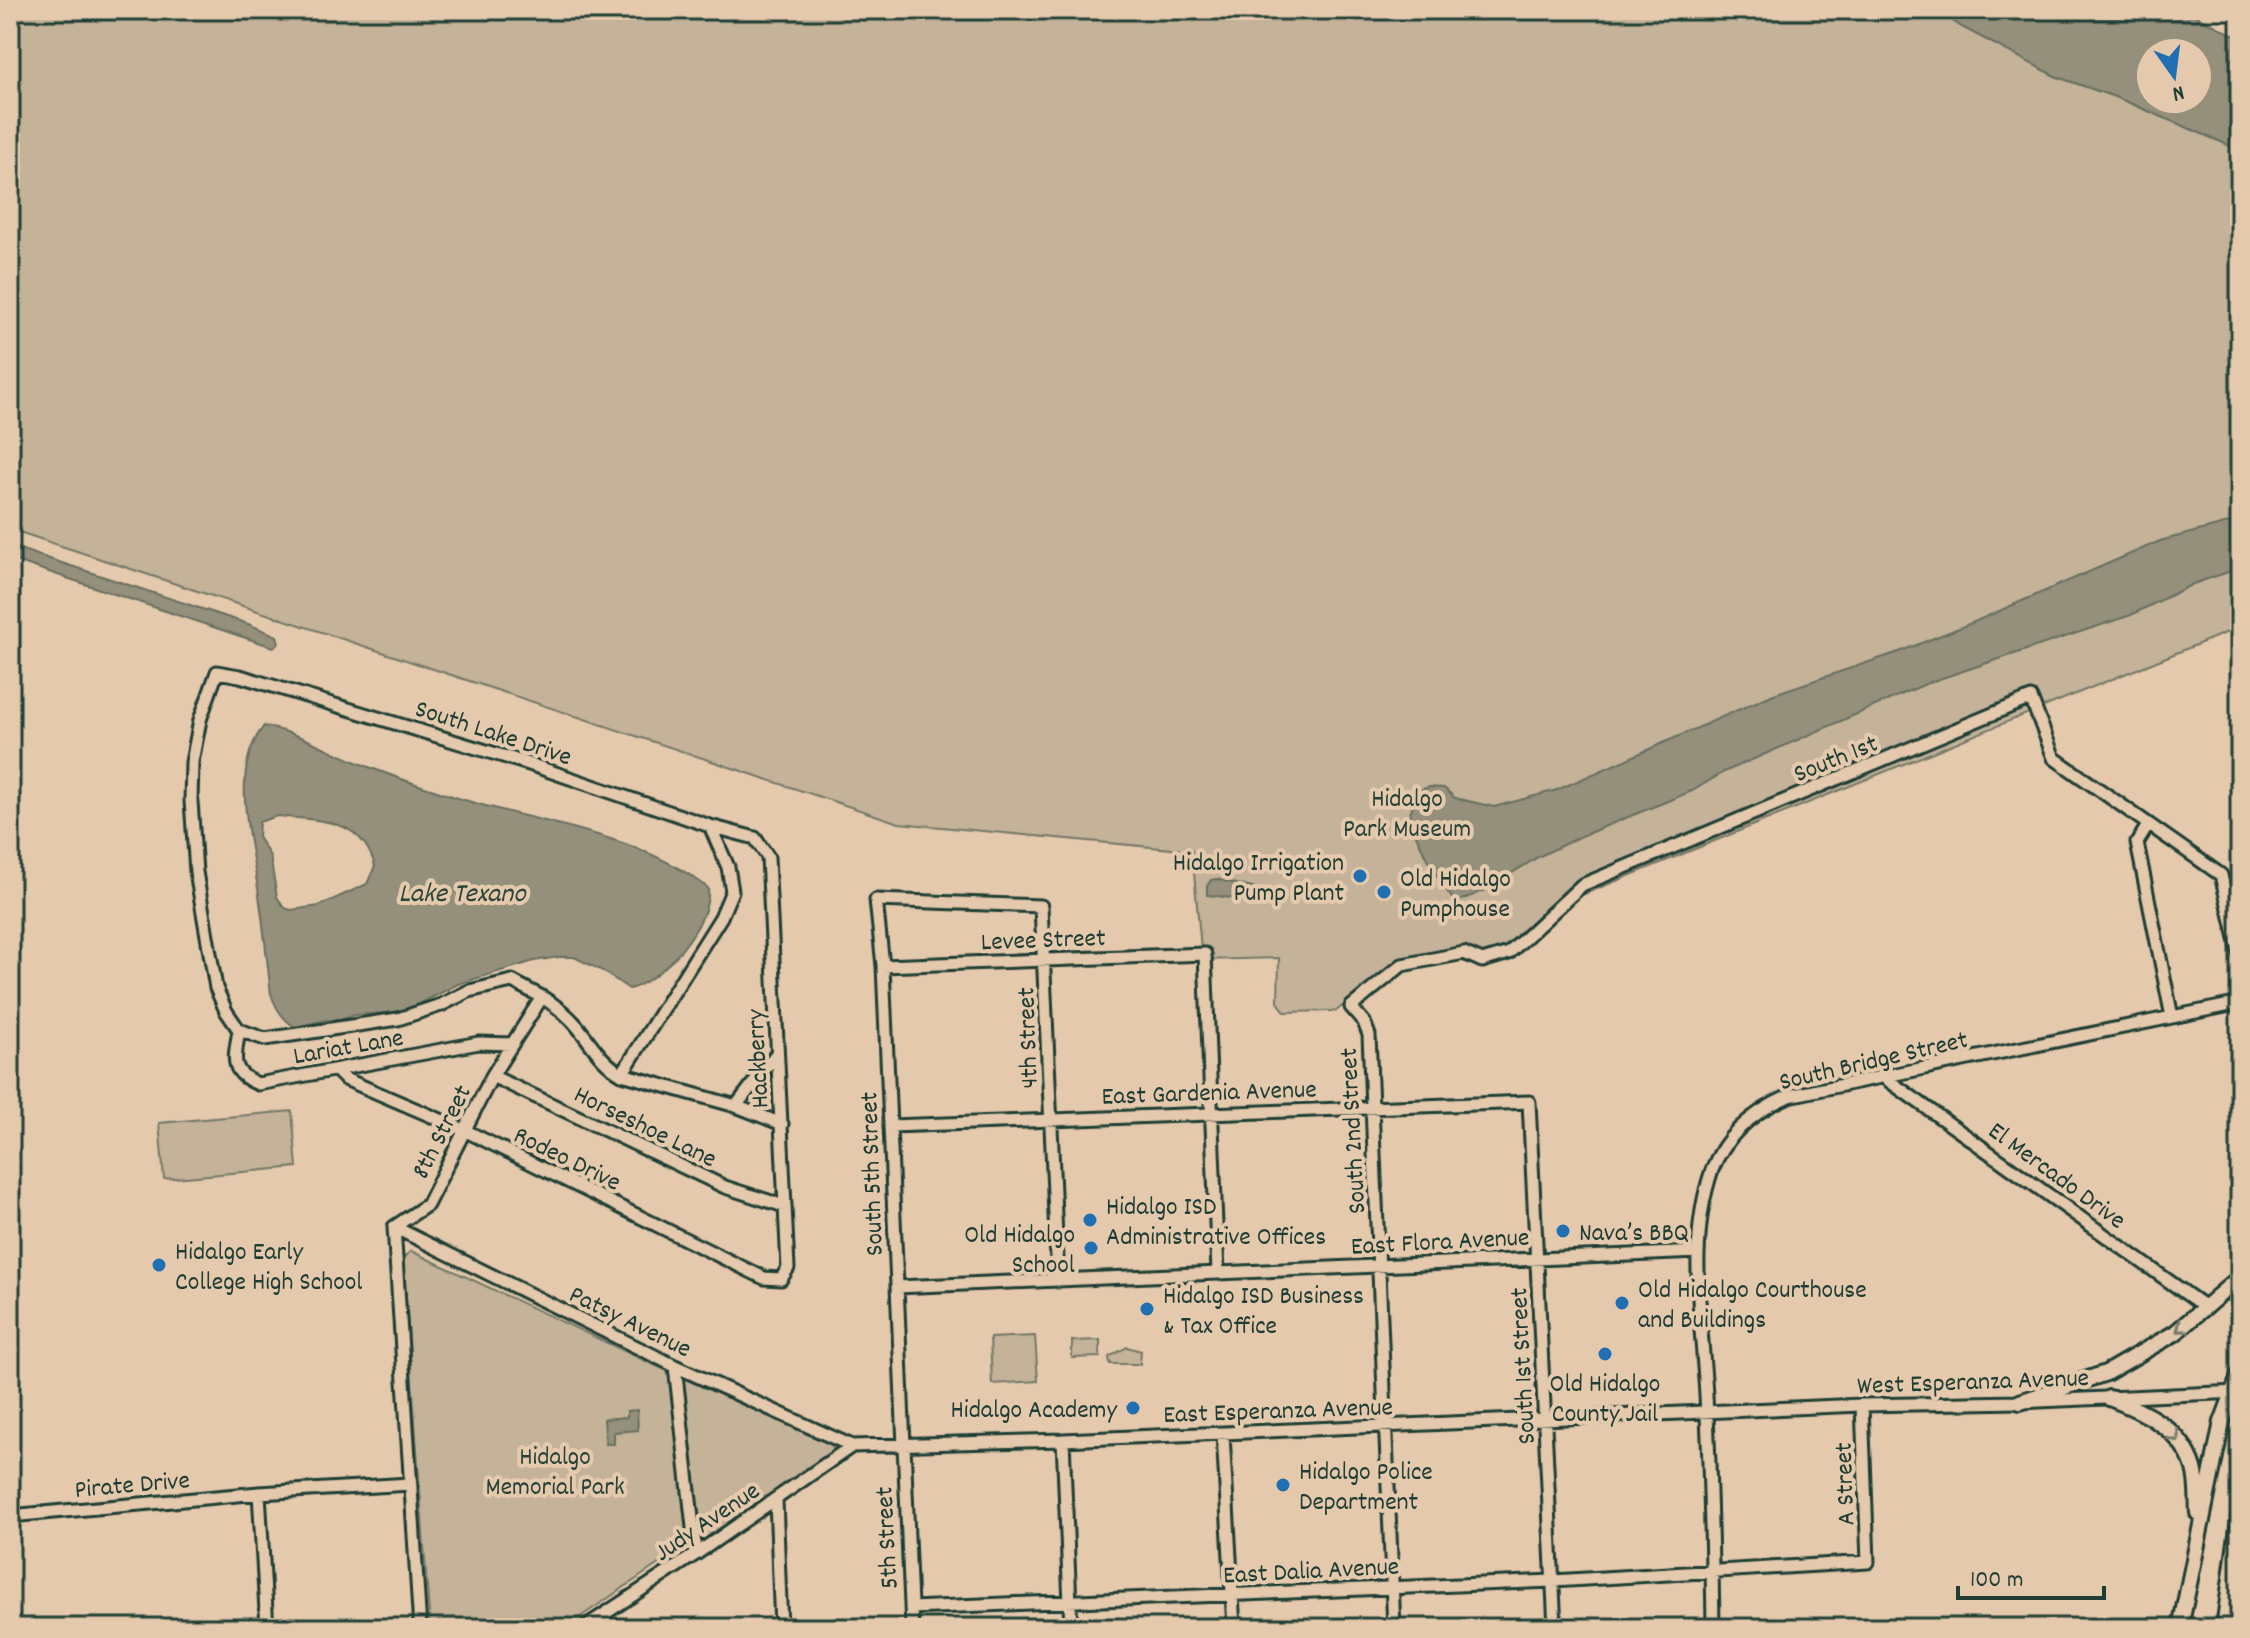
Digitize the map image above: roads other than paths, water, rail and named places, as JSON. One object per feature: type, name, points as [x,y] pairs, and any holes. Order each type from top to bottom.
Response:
[{"type":"main road","points":[[2020,1402],[2106,1373],[2175,1333],[2240,1277]]},
{"type":"main road","points":[[2180,1628],[2222,1422],[2236,1392],[2240,1374]]},
{"type":"main road","points":[[2109,1398],[2140,1409],[2162,1423],[2181,1442],[2194,1467],[2199,1530]]},
{"type":"main road","points":[[2224,1628],[2240,1513]]},
{"type":"street","name":"South Lake Drive","points":[[239,1030],[216,988],[196,872],[191,801],[192,762],[200,720],[217,672],[240,676],[421,730],[710,826],[755,838]]},
{"type":"street","name":"South 1st","points":[[1464,953],[1482,961],[1509,953],[1582,885],[2031,698],[2054,758],[2221,875],[2240,955]]},
{"type":"street","points":[[2148,825],[2137,843],[2172,1017]]},
{"type":"street","points":[[622,1074],[721,917],[732,891],[728,867],[710,826]]},
{"type":"street","name":"Hackberry","points":[[755,838],[768,857],[788,1268],[781,1279]]},
{"type":"street","name":"4th Street","points":[[876,900],[1041,906],[1058,1281]]},
{"type":"street","name":"South 5th Street","points":[[876,900],[883,966],[891,1126],[903,1446]]},
{"type":"street","name":"South 2nd Street","points":[[1394,1628],[1368,1030],[1351,1007],[1402,965],[1464,953]]},
{"type":"street","name":"Levee Street","points":[[883,966],[1205,954],[1211,1113]]},
{"type":"street","points":[[239,1030],[265,1039],[398,1019],[441,1005],[469,991],[512,981],[559,1008],[607,1065],[622,1074],[736,1106],[782,1124]]},
{"type":"street","name":"8th Street","points":[[394,1227],[427,1205],[492,1076],[542,997]]},
{"type":"street","name":"South Bridge Street","points":[[1713,1628],[1707,1413],[1698,1252],[1703,1208],[1713,1168],[1742,1124],[1765,1107],[1789,1096],[2240,1003]]},
{"type":"street","name":"Lariat Lane","points":[[239,1030],[236,1068],[244,1078],[258,1084],[479,1043],[512,1044]]},
{"type":"street","points":[[736,1106],[777,1053]]},
{"type":"street","name":"Rodeo Drive","points":[[337,1071],[363,1088],[464,1130],[764,1278],[781,1279]]},
{"type":"street","name":"Horseshoe Lane","points":[[492,1076],[725,1187],[784,1206]]},
{"type":"street","name":"El Mercado Drive","points":[[1885,1078],[2205,1307]]},
{"type":"street","name":"East Gardenia Avenue","points":[[891,1126],[1529,1102]]},
{"type":"street","name":"South 1st Street","points":[[1529,1102],[1555,1628]]},
{"type":"street","points":[[1211,1113],[1218,1273]]},
{"type":"street","points":[[394,1227],[420,1628]]},
{"type":"street","name":"Patsy Avenue","points":[[394,1227],[675,1366],[852,1446]]},
{"type":"street","name":"East Flora Avenue","points":[[897,1287],[1698,1252]]},
{"type":"street","points":[[675,1366],[696,1554]]},
{"type":"street","name":"West Esperanza Avenue","points":[[1707,1413],[2236,1392]]},
{"type":"street","name":"A Street","points":[[1862,1405],[1868,1562]]},
{"type":"street","name":"East Esperanza Avenue","points":[[852,1446],[1707,1413]]},
{"type":"street","points":[[1223,1434],[1234,1628]]},
{"type":"street","points":[[1063,1440],[1071,1628]]},
{"type":"street","name":"Judy Avenue","points":[[583,1628],[852,1446]]},
{"type":"street","name":"5th Street","points":[[903,1446],[912,1628]]},
{"type":"street","name":"Pirate Drive","points":[[10,1516],[259,1493],[410,1484]]},
{"type":"street","points":[[244,1628],[267,1627],[259,1493]]},
{"type":"street","points":[[776,1500],[781,1628]]},
{"type":"street","name":"East Dalia Avenue","points":[[911,1608],[1553,1581],[1868,1562]]},
{"type":"water","points":[[1937,10],[2185,10],[2240,38],[2240,150],[2160,116],[2214,116],[2214,36],[2134,36],[2134,105],[2055,76],[1960,26]]},
{"type":"water","points":[[2240,520],[2240,568],[2193,584],[2131,615],[1930,682],[1724,772],[1692,791],[1579,837],[1538,857],[1495,886],[1455,903],[1429,863],[1408,818],[1419,790],[1429,787],[1444,788],[1455,798],[1494,807],[1557,790],[1774,694],[1899,652],[2160,541]]},
{"type":"water","points":[[10,546],[248,624],[277,636],[279,643],[273,647],[10,559]]},
{"type":"water","name":"Lake Texano","points":[[264,726],[426,788],[618,841],[680,869],[708,888],[702,917],[670,963],[642,984],[629,989],[603,971],[574,957],[559,957],[534,961],[458,984],[404,1012],[354,1015],[295,1027],[280,1013],[271,994],[245,808],[247,764],[253,744]],"holes":[[[277,816],[337,824],[360,838],[375,866],[367,884],[319,906],[285,908],[277,897],[270,856],[258,837],[259,822]]]},
{"type":"water","points":[[1216,879],[1280,895],[1281,900],[1257,901],[1207,895],[1207,886]]},
{"type":"water","points":[[637,1410],[638,1430],[614,1432],[614,1444],[606,1444],[604,1419],[627,1417],[627,1411]]},
{"type":"place","name":"Hidalgo Irrigation Pump Plant","points":[[1360,876]]},
{"type":"place","name":"Old Hidalgo Pumphouse","points":[[1384,892]]},
{"type":"place","name":"Hidalgo ISD Administrative Offices","points":[[1090,1220]]},
{"type":"place","name":"Nava’s BBQ","points":[[1563,1231]]},
{"type":"place","name":"Old Hidalgo School","points":[[1091,1248]]},
{"type":"place","name":"Hidalgo Early College High School","points":[[159,1265]]},
{"type":"place","name":"Old Hidalgo Courthouse and Buildings","points":[[1622,1303]]},
{"type":"place","name":"Hidalgo ISD Business & Tax Office","points":[[1147,1309]]},
{"type":"place","name":"Old Hidalgo County Jail","points":[[1605,1354]]},
{"type":"place","name":"Hidalgo Academy","points":[[1133,1408]]},
{"type":"place","name":"Hidalgo Police Department","points":[[1283,1485]]},
{"type":"park label","name":"Hidalgo Park Museum","points":[[1407,812]]},
{"type":"park label","name":"Hidalgo Memorial Park","points":[[555,1470]]}]
